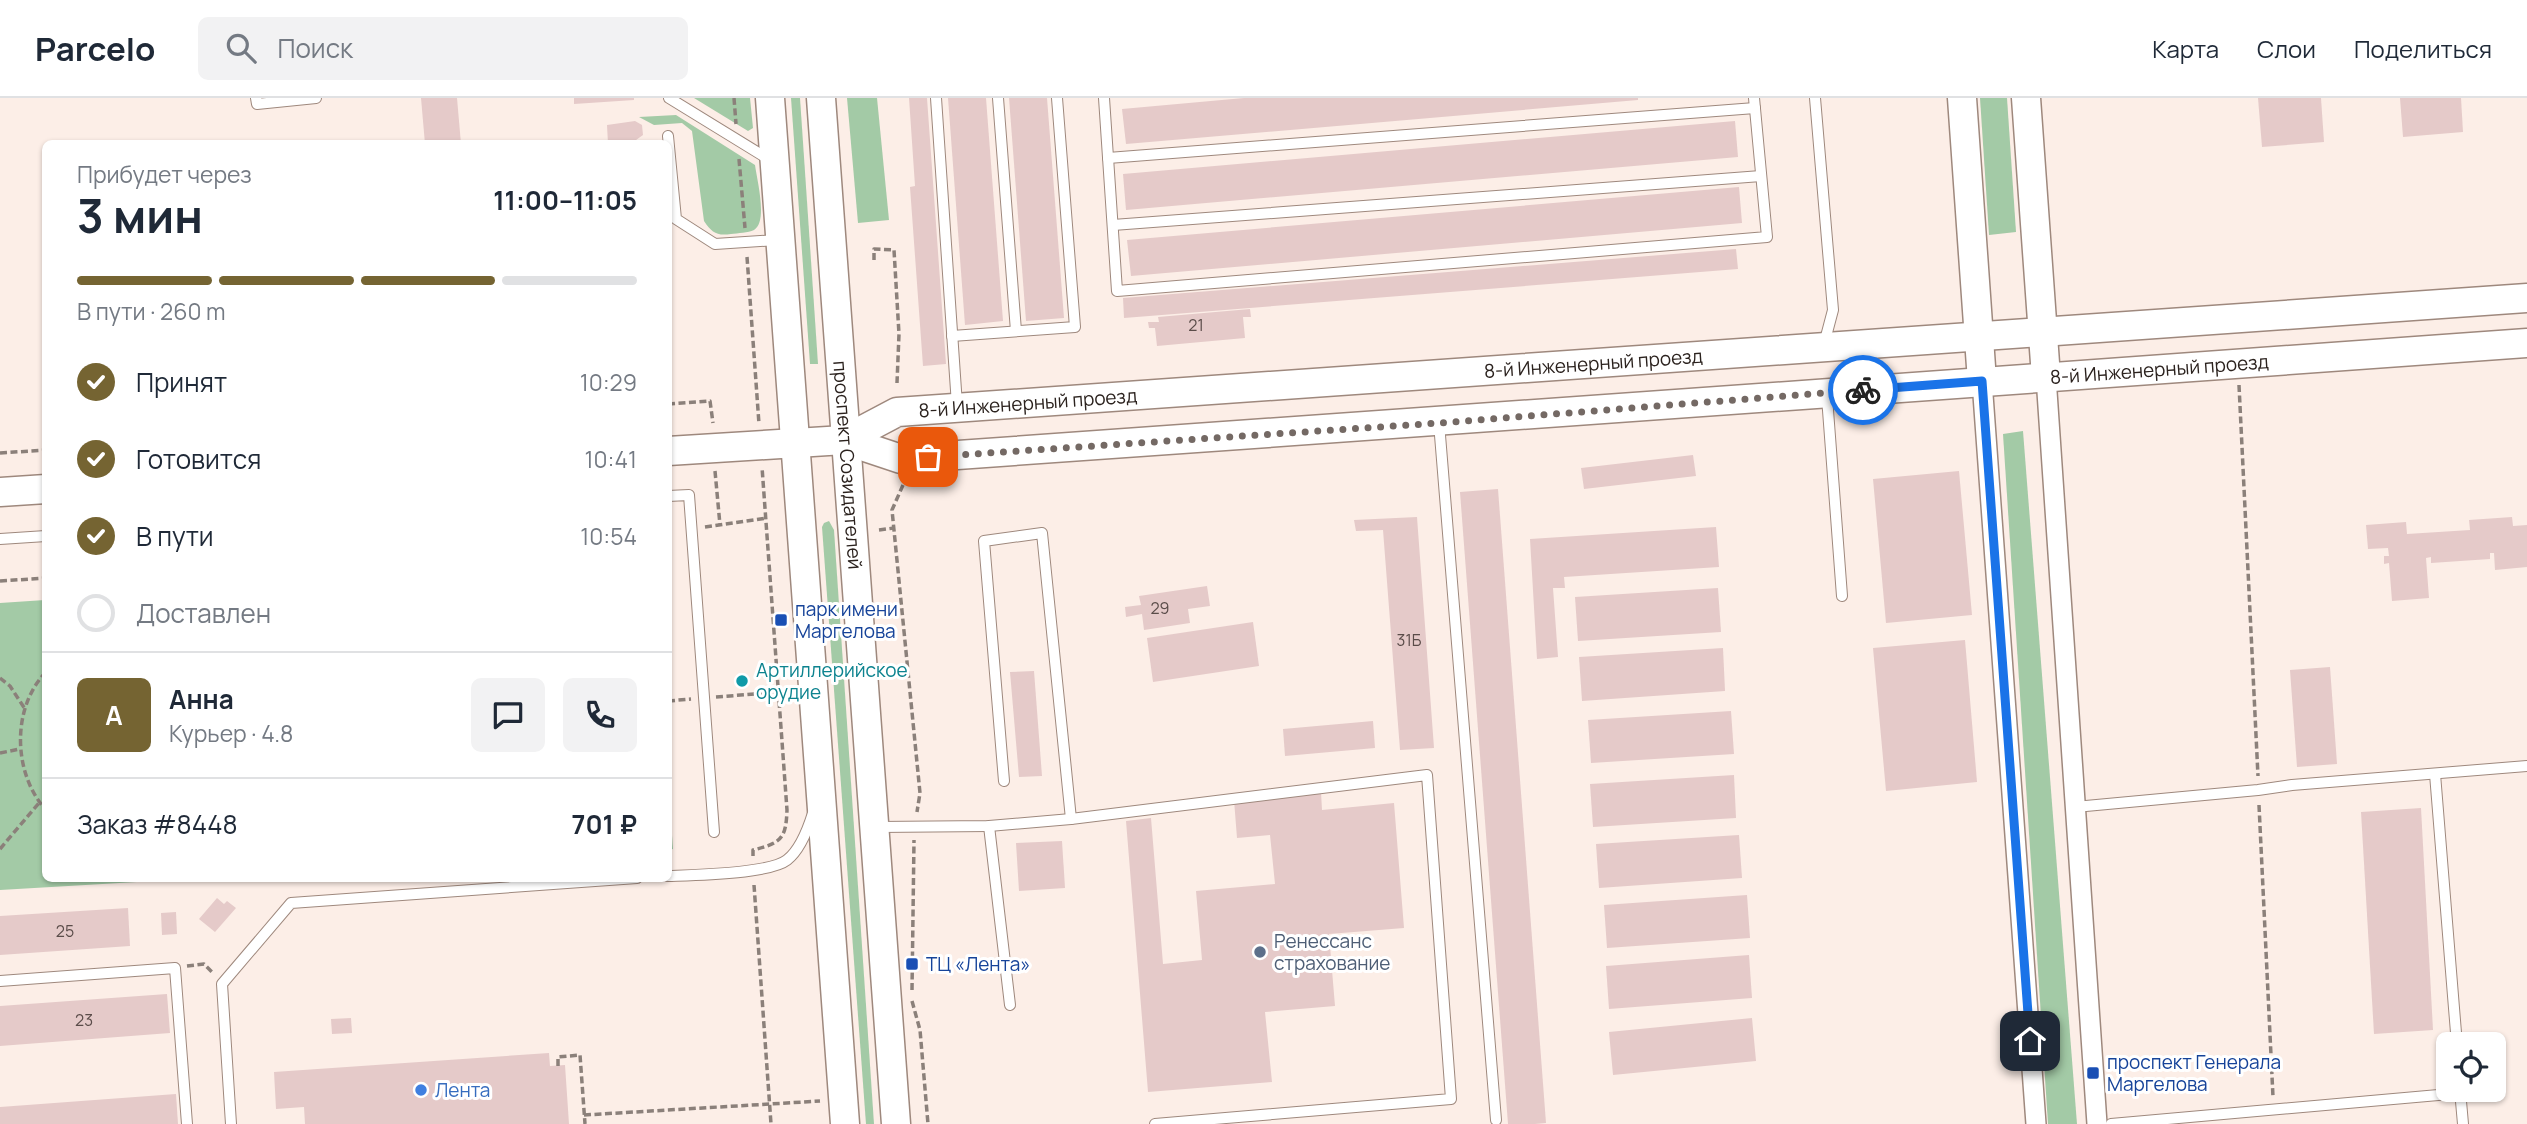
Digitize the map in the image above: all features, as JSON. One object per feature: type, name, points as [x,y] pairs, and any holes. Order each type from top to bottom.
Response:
[{"type":"street","points":[[770,98],[845,1124]]},
{"type":"street","name":"проспект Созидателей","points":[[821,98],[896,1124]]},
{"type":"street","points":[[1962,98],[2036,1124]]},
{"type":"street","points":[[2026,98],[2097,1124]]},
{"type":"street","name":"8-й Инженерный проезд","points":[[844,440],[897,412],[2527,298]]},
{"type":"street","name":"8-й Инженерный проезд","points":[[844,440],[901,459],[1439,423],[2527,343]]},
{"type":"street","points":[[1824,347],[1827,393]]},
{"type":"street","points":[[672,451],[844,440]]},
{"type":"street","points":[[0,492],[42,489]]},
{"type":"lane","points":[[256,98],[257,104],[317,98]]},
{"type":"lane","points":[[669,98],[775,164]]},
{"type":"lane","points":[[936,98],[957,407]]},
{"type":"lane","points":[[998,98],[1016,331]]},
{"type":"lane","points":[[952,336],[1075,327],[1057,98]]},
{"type":"lane","points":[[1104,98],[1108,158],[1113,225],[1117,291],[1767,237],[1755,103],[1108,158]]},
{"type":"lane","points":[[1815,98],[1833,310],[1824,347]]},
{"type":"lane","points":[[668,136],[668,140]]},
{"type":"lane","points":[[1113,225],[1761,176]]},
{"type":"lane","points":[[672,178],[676,219],[715,244],[781,239]]},
{"type":"lane","points":[[1827,393],[1842,596]]},
{"type":"lane","points":[[1439,423],[1496,1120]]},
{"type":"lane","points":[[672,496],[689,495],[714,832]]},
{"type":"lane","points":[[1004,781],[984,541],[1042,533],[1072,819]]},
{"type":"lane","points":[[0,539],[42,536]]},
{"type":"lane","points":[[2075,807],[2292,785],[2527,766]]},
{"type":"lane","points":[[2435,774],[2456,1032]]},
{"type":"lane","points":[[874,827],[989,826],[1072,819],[1427,775],[1451,1098],[1155,1124]]},
{"type":"lane","points":[[672,876],[753,870],[786,861],[806,833],[821,786]]},
{"type":"lane","points":[[989,826],[1010,1005]]},
{"type":"lane","points":[[231,1124],[222,984],[291,903],[582,882]]},
{"type":"lane","points":[[0,981],[176,968],[187,1124]]},
{"type":"lane","points":[[2111,1124],[2436,1094]]},
{"type":"lane","points":[[2462,1102],[2463,1124]]},
{"type":"path","points":[[734,98],[787,810],[786,830],[779,841],[753,850],[771,1124]]},
{"type":"path","points":[[874,260],[874,249],[894,250],[899,334],[897,383]]},
{"type":"path","points":[[754,343],[761,342]]},
{"type":"path","points":[[2238,363],[2274,1110]]},
{"type":"path","points":[[672,404],[710,401],[713,423]]},
{"type":"path","points":[[0,453],[42,450]]},
{"type":"path","points":[[714,464],[720,525]]},
{"type":"path","points":[[879,530],[894,528],[892,510],[903,485]]},
{"type":"path","points":[[691,529],[767,517]]},
{"type":"path","points":[[768,539],[776,538]]},
{"type":"path","points":[[0,581],[42,578]]},
{"type":"path","points":[[0,678],[10,686],[25,709]]},
{"type":"path","points":[[42,680],[25,709],[20,749],[26,777],[42,806]]},
{"type":"path","points":[[672,701],[780,692]]},
{"type":"path","points":[[0,753],[20,749]]},
{"type":"path","points":[[0,849],[39,803]]},
{"type":"path","points":[[176,968],[204,964],[222,984]]},
{"type":"path","points":[[558,1066],[558,1057],[580,1055],[585,1124]]},
{"type":"path","points":[[584,1115],[822,1101]]},
{"type":"green space","points":[[694,98],[750,98],[753,128],[748,131]]},
{"type":"green space","points":[[791,98],[800,98],[818,364],[810,364]]},
{"type":"green space","points":[[847,98],[877,98],[889,220],[858,223]]},
{"type":"green space","points":[[1980,98],[2007,98],[2016,232],[1989,235]]},
{"type":"green space","points":[[676,115],[755,165],[761,210],[758,226],[754,230],[722,235],[715,233],[704,221],[692,131],[682,123],[654,125],[639,117]]},
{"type":"green space","points":[[2023,431],[2077,1124],[2048,1124],[2003,434]]},
{"type":"green space","points":[[829,521],[834,530],[874,1124],[866,1124],[822,527]]},
{"type":"green space","points":[[42,600],[42,882],[137,882],[0,890],[0,603]]},
{"type":"building","points":[[421,98],[457,98],[461,140],[425,140]]},
{"type":"building","points":[[574,98],[634,98],[634,100],[574,104]]},
{"type":"building","points":[[909,98],[927,98],[946,364],[923,366],[910,187],[915,186]]},
{"type":"building","points":[[948,98],[986,98],[1003,321],[965,325]]},
{"type":"building","points":[[1009,98],[1047,98],[1064,318],[1026,321]]},
{"type":"building","points":[[1244,98],[1638,100],[1126,144],[1122,109]]},
{"type":"building","points":[[2258,98],[2321,98],[2324,142],[2262,147]]},
{"type":"building","points":[[2400,98],[2461,98],[2463,132],[2403,137]]},
{"type":"building","points":[[635,121],[642,125],[643,135],[636,140],[608,140],[607,125]]},
{"type":"building","points":[[1735,121],[1738,157],[1126,210],[1123,174]]},
{"type":"building","points":[[1739,187],[1742,223],[1131,276],[1127,240]]},
{"type":"building","points":[[1736,249],[1738,269],[1124,318],[1123,298]]},
{"type":"building","points":[[1250,309],[1251,317],[1243,317],[1245,338],[1157,346],[1155,328],[1149,328],[1148,322],[1159,322],[1158,317]]},
{"type":"building","points":[[1693,455],[1696,476],[1584,489],[1581,468]]},
{"type":"building","points":[[1959,471],[1972,615],[1886,623],[1873,479]]},
{"type":"building","points":[[1498,489],[1546,1123],[1535,1124],[1508,1124],[1460,492]]},
{"type":"building","points":[[1417,517],[1434,748],[1400,750],[1383,530],[1356,531],[1354,520]]},
{"type":"building","points":[[2512,517],[2513,526],[2527,525],[2527,567],[2495,570],[2494,553],[2490,553],[2490,559],[2431,563],[2431,557],[2426,558],[2429,598],[2392,601],[2389,563],[2384,564],[2384,556],[2389,556],[2388,548],[2368,549],[2366,525],[2406,522],[2407,534],[2470,530],[2469,520]]},
{"type":"building","points":[[1716,527],[1719,567],[1564,577],[1565,588],[1553,588],[1558,657],[1537,659],[1530,539]]},
{"type":"building","points":[[1207,586],[1210,606],[1188,609],[1190,623],[1144,630],[1142,614],[1126,617],[1125,607],[1141,605],[1139,596]]},
{"type":"building","points":[[1718,588],[1721,632],[1578,641],[1575,597]]},
{"type":"building","points":[[1253,622],[1259,666],[1153,682],[1147,638]]},
{"type":"building","points":[[1965,640],[1977,782],[1886,791],[1873,648]]},
{"type":"building","points":[[1723,648],[1725,691],[1582,701],[1579,657]]},
{"type":"building","points":[[2330,667],[2337,764],[2297,767],[2290,670]]},
{"type":"building","points":[[1034,671],[1042,776],[1019,777],[1010,672]]},
{"type":"building","points":[[1731,711],[1734,754],[1591,763],[1588,720]]},
{"type":"building","points":[[1373,721],[1375,748],[1285,756],[1283,729]]},
{"type":"building","points":[[1734,775],[1736,818],[1593,827],[1590,784]]},
{"type":"building","points":[[1321,792],[1322,810],[1394,803],[1404,928],[1329,934],[1335,1006],[1265,1012],[1272,1082],[1148,1092],[1126,821],[1151,818],[1163,964],[1202,960],[1196,891],[1275,884],[1270,835],[1237,838],[1234,800]]},
{"type":"building","points":[[2421,808],[2433,1030],[2374,1034],[2361,812]]},
{"type":"building","points":[[1739,835],[1742,878],[1599,888],[1596,844]]},
{"type":"building","points":[[1062,841],[1065,888],[1019,891],[1016,843]]},
{"type":"building","points":[[1747,895],[1750,938],[1607,948],[1604,905]]},
{"type":"building","points":[[217,898],[236,908],[215,932],[199,919]]},
{"type":"building","points":[[128,908],[130,946],[0,955],[0,916]]},
{"type":"building","points":[[176,912],[177,934],[162,935],[161,913]]},
{"type":"building","points":[[1749,955],[1752,998],[1609,1009],[1606,966]]},
{"type":"building","points":[[167,994],[170,1033],[0,1046],[0,1006]]},
{"type":"building","points":[[351,1018],[352,1033],[332,1034],[331,1019]]},
{"type":"building","points":[[1752,1018],[1756,1061],[1613,1075],[1609,1032]]},
{"type":"building","name":"Лента","points":[[549,1053],[550,1066],[565,1065],[569,1124],[305,1124],[304,1107],[276,1109],[274,1072]]},
{"type":"building","points":[[176,1094],[178,1124],[0,1124],[0,1107]]},
{"type":"way so far","points":[[928,457],[1439,423],[1863,390]]},
{"type":"place","name":"парк имени Маргелова","points":[[781,620]]},
{"type":"place","name":"Артиллерийское орудие","points":[[742,681]]},
{"type":"place","name":"Ренессанс страхование","points":[[1260,952]]},
{"type":"place","name":"ТЦ «Лента»","points":[[912,964]]},
{"type":"place","name":"проспект Генерала Маргелова","points":[[2093,1073]]},
{"type":"place","name":"Лента","points":[[421,1090]]},
{"type":"route","points":[[1863,390],[1982,381],[2030,1041]]}]
